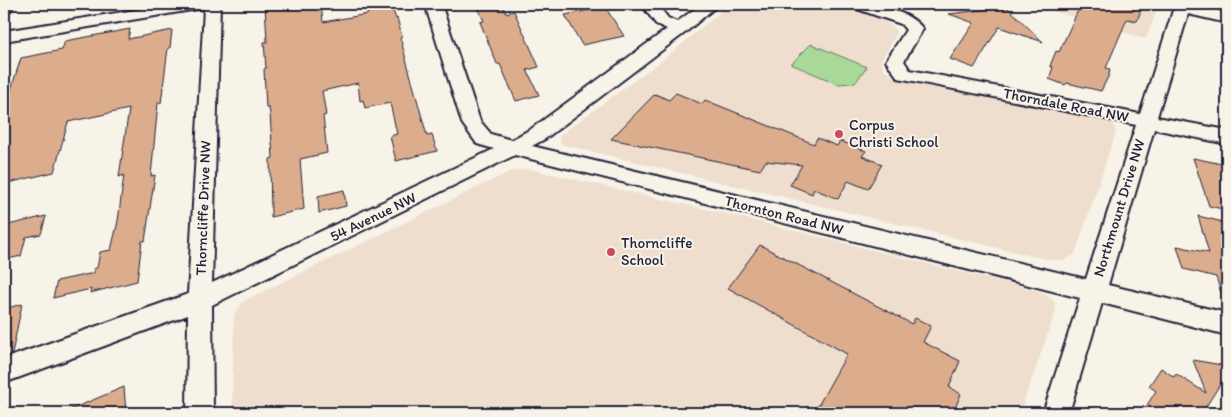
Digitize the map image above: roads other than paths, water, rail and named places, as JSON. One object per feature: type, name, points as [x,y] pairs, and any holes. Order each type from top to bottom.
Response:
[{"type":"street","points":[[4,8],[6,4]]},
{"type":"street","points":[[4,36],[200,4]]},
{"type":"street","name":"Thorncliffe Drive NW","points":[[200,413],[200,300],[212,4]]},
{"type":"street","name":"Thornton Road NW","points":[[433,4],[471,123],[484,139],[513,148],[1227,324]]},
{"type":"street","points":[[649,4],[662,21],[680,29]]},
{"type":"street","name":"54 Avenue NW","points":[[4,371],[200,300],[513,148],[538,134],[711,4]]},
{"type":"street","name":"Thorndale Road NW","points":[[857,4],[907,21],[915,30],[895,61],[904,74],[1227,137]]},
{"type":"street","points":[[1183,6],[1227,18]]},
{"type":"street","name":"Northmount Drive NW","points":[[1056,413],[1183,6]]},
{"type":"place","name":"Corpus Christi School","points":[[839,134]]},
{"type":"place","name":"Thorncliffe School","points":[[611,252]]}]
